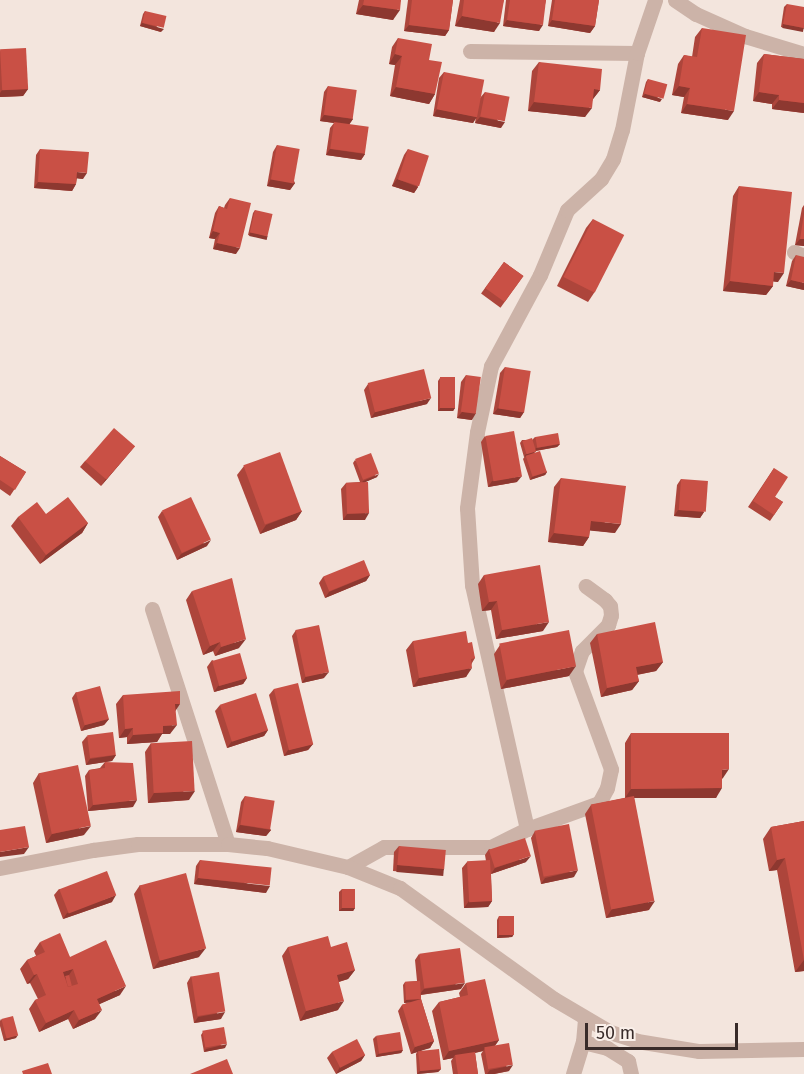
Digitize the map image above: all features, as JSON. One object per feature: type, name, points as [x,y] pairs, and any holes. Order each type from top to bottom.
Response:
[{"type":"street","points":[[527,829],[472,585],[467,508],[477,432],[491,366],[540,275],[567,210],[601,179],[613,159],[622,130],[637,53],[655,0]]},
{"type":"street","points":[[675,0],[696,14],[745,36],[804,54]]},
{"type":"street","points":[[470,51],[637,53]]},
{"type":"street","points":[[348,867],[384,847],[491,847],[527,829],[599,803],[607,788],[611,769],[575,671],[582,651],[608,625],[610,606],[586,586]]},
{"type":"street","points":[[152,609],[207,772],[228,844]]},
{"type":"street","points":[[0,868],[138,844],[228,844],[267,848],[348,867],[400,888],[585,1020],[637,1041],[668,1048],[729,1051],[804,1049]]},
{"type":"street","points":[[573,1074],[583,1042],[585,1020]]},
{"type":"street","points":[[583,1042],[607,1048],[628,1061],[631,1074]]},
{"type":"building","points":[[364,0],[401,0],[400,10],[363,5]]},
{"type":"building","points":[[412,0],[453,0],[449,30],[409,25]]},
{"type":"building","points":[[464,0],[504,0],[500,23],[462,16]]},
{"type":"building","points":[[510,0],[546,0],[543,25],[507,20]]},
{"type":"building","points":[[555,0],[599,0],[595,26],[552,20]]},
{"type":"building","points":[[787,4],[804,7],[804,28],[783,24]]},
{"type":"building","points":[[145,11],[166,16],[164,28],[142,23]]},
{"type":"building","points":[[702,28],[746,35],[734,111],[687,104],[690,88],[679,86],[684,55],[697,57]]},
{"type":"building","points":[[398,38],[432,44],[429,60],[442,62],[435,94],[396,87],[402,56],[395,54]]},
{"type":"building","points":[[26,48],[28,89],[2,90],[0,49]]},
{"type":"building","points":[[764,54],[804,59],[804,103],[779,100],[779,95],[759,92]]},
{"type":"building","points":[[539,62],[602,69],[600,90],[594,89],[592,108],[534,102]]},
{"type":"building","points":[[444,72],[484,80],[477,117],[437,109]]},
{"type":"building","points":[[648,79],[667,84],[663,99],[644,93]]},
{"type":"building","points":[[328,86],[357,90],[353,119],[324,115]]},
{"type":"building","points":[[485,92],[510,97],[505,121],[480,117]]},
{"type":"building","points":[[334,122],[369,127],[365,154],[330,149]]},
{"type":"building","points":[[277,145],[300,149],[294,183],[271,179]]},
{"type":"building","points":[[40,149],[89,152],[87,173],[77,172],[76,184],[38,182]]},
{"type":"building","points":[[408,149],[429,156],[419,186],[398,179]]},
{"type":"building","points":[[739,186],[792,192],[784,273],[774,272],[773,286],[730,281]]},
{"type":"building","points":[[230,198],[251,203],[240,248],[217,243],[220,233],[213,231],[219,206],[227,209]]},
{"type":"building","points":[[255,210],[273,214],[267,236],[250,232]]},
{"type":"building","points":[[804,214],[804,239],[800,239]]},
{"type":"building","points":[[593,219],[624,235],[595,293],[563,277]]},
{"type":"building","points":[[796,255],[804,257],[804,283],[791,280]]},
{"type":"building","points":[[504,262],[523,276],[505,302],[485,288]]},
{"type":"building","points":[[505,367],[531,371],[524,413],[498,408]]},
{"type":"building","points":[[424,369],[431,398],[375,412],[368,383]]},
{"type":"building","points":[[466,375],[481,377],[476,414],[461,412]]},
{"type":"building","points":[[440,377],[455,377],[455,408],[440,408]]},
{"type":"building","points":[[114,428],[135,446],[106,480],[85,461]]},
{"type":"building","points":[[514,431],[522,476],[493,481],[485,436]]},
{"type":"building","points":[[558,433],[560,444],[537,448],[535,437]]},
{"type":"building","points":[[532,438],[536,451],[527,454],[522,441]]},
{"type":"building","points":[[540,451],[547,472],[533,477],[526,456]]},
{"type":"building","points":[[280,452],[302,511],[265,525],[243,465]]},
{"type":"building","points":[[371,453],[379,474],[363,480],[355,459]]},
{"type":"building","points":[[0,456],[26,472],[15,490],[0,480]]},
{"type":"building","points":[[774,468],[788,477],[775,497],[783,502],[774,515],[753,501]]},
{"type":"building","points":[[561,478],[626,486],[621,524],[591,521],[589,537],[554,533]]},
{"type":"building","points":[[681,479],[708,481],[706,512],[679,510]]},
{"type":"building","points":[[368,482],[369,513],[347,514],[346,483]]},
{"type":"building","points":[[68,497],[88,523],[46,555],[18,517],[37,502],[46,514]]},
{"type":"building","points":[[191,497],[211,540],[182,553],[162,511]]},
{"type":"building","points":[[364,560],[370,575],[329,591],[323,576]]},
{"type":"building","points":[[540,565],[549,622],[502,630],[497,601],[489,602],[484,575]]},
{"type":"building","points":[[232,578],[246,639],[221,647],[220,642],[210,646],[192,591]]},
{"type":"building","points":[[655,622],[663,662],[636,667],[639,681],[607,688],[597,634]]},
{"type":"building","points":[[319,625],[329,672],[306,677],[296,630]]},
{"type":"building","points":[[569,630],[576,666],[506,680],[499,644]]},
{"type":"building","points":[[466,631],[468,643],[472,642],[475,658],[471,659],[472,668],[419,678],[413,641]]},
{"type":"building","points":[[240,653],[247,678],[219,686],[212,661]]},
{"type":"building","points":[[298,683],[313,744],[289,750],[274,689]]},
{"type":"building","points":[[100,686],[109,719],[85,725],[76,692]]},
{"type":"building","points":[[180,691],[180,704],[175,704],[177,725],[163,726],[163,733],[133,735],[133,728],[125,729],[123,695]]},
{"type":"building","points":[[256,693],[268,730],[232,742],[220,705]]},
{"type":"building","points":[[113,732],[116,755],[90,758],[87,735]]},
{"type":"building","points":[[631,733],[729,733],[729,769],[722,770],[722,788],[631,789]]},
{"type":"building","points":[[192,741],[195,791],[154,793],[151,743]]},
{"type":"building","points":[[105,762],[133,763],[137,800],[93,805],[89,770],[105,768]]},
{"type":"building","points":[[78,765],[91,826],[52,834],[39,773]]},
{"type":"building","points":[[245,796],[275,801],[270,829],[240,825]]},
{"type":"building","points":[[634,796],[654,901],[611,909],[591,804]]},
{"type":"building","points":[[804,821],[804,960],[785,858],[777,860],[771,827]]},
{"type":"building","points":[[569,824],[578,870],[544,877],[535,831]]},
{"type":"building","points":[[25,826],[29,847],[0,852],[0,830]]},
{"type":"building","points":[[525,838],[531,856],[495,868],[489,850]]},
{"type":"building","points":[[399,846],[446,850],[444,869],[397,865]]},
{"type":"building","points":[[200,860],[272,868],[270,885],[198,878]]},
{"type":"building","points":[[490,860],[492,901],[469,902],[467,861]]},
{"type":"building","points":[[107,871],[116,895],[69,914],[59,889]]},
{"type":"building","points":[[186,873],[206,948],[160,961],[140,885]]},
{"type":"building","points":[[342,889],[355,889],[355,908],[342,908]]},
{"type":"building","points":[[499,916],[514,916],[514,935],[499,935]]},
{"type":"building","points":[[60,933],[70,957],[106,940],[126,986],[97,999],[102,1010],[79,1020],[74,1010],[46,1023],[35,1000],[46,995],[37,974],[34,975],[27,960],[45,952],[40,942]],"holes":[[[73,969],[78,984],[68,987],[63,972]]]},
{"type":"building","points":[[328,936],[331,947],[347,942],[355,970],[337,975],[344,1001],[306,1011],[288,947]]},
{"type":"building","points":[[460,948],[465,983],[424,988],[419,954]]},
{"type":"building","points":[[219,972],[225,1012],[198,1016],[191,976]]},
{"type":"building","points":[[69,975],[72,986],[68,987],[65,976]]},
{"type":"building","points":[[485,979],[499,1040],[449,1051],[439,1002],[468,995],[466,983]]},
{"type":"building","points":[[420,981],[421,999],[406,1000],[405,982]]},
{"type":"building","points":[[421,999],[434,1041],[415,1047],[402,1005]]},
{"type":"building","points":[[13,1016],[18,1035],[7,1038],[1,1019]]},
{"type":"building","points":[[224,1027],[227,1044],[205,1048],[202,1031]]},
{"type":"building","points":[[400,1032],[403,1050],[379,1054],[376,1036]]},
{"type":"building","points":[[357,1039],[365,1055],[340,1068],[332,1052]]},
{"type":"building","points":[[509,1043],[513,1065],[488,1069],[484,1047]]},
{"type":"building","points":[[439,1049],[441,1069],[420,1071],[418,1051]]},
{"type":"building","points":[[475,1052],[478,1074],[458,1074],[455,1055]]},
{"type":"building","points":[[227,1059],[233,1074],[190,1074]]},
{"type":"building","points":[[48,1063],[52,1074],[23,1074],[22,1071]]}]
